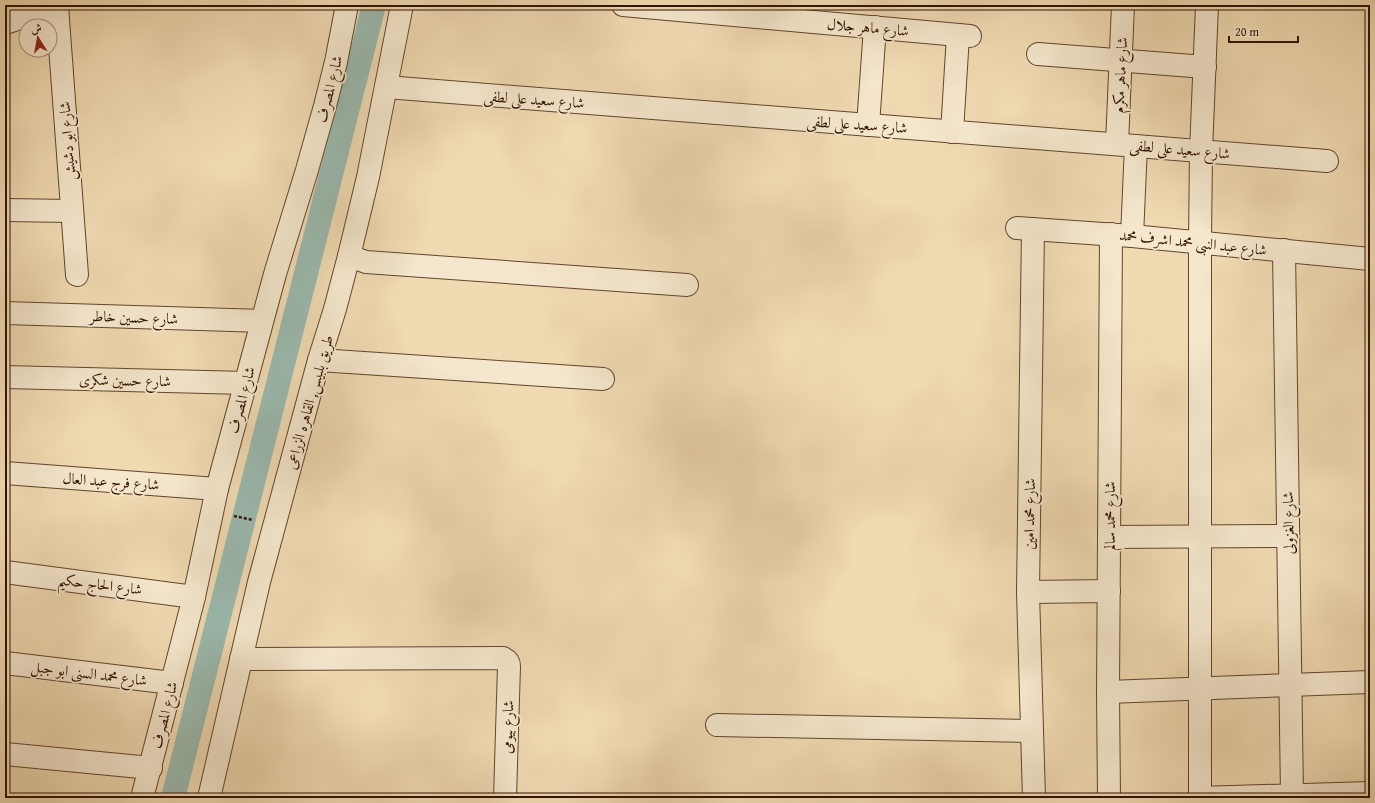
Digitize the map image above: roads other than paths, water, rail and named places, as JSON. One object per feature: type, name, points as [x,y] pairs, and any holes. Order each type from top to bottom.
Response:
[{"type":"street","name":"شارع المصرف","points":[[142,798],[151,768],[194,596],[217,489],[288,227],[307,170],[334,70],[347,5]]},
{"type":"street","name":"طريق بلبيس, القاهره الزراعى","points":[[209,798],[259,582],[319,360],[336,309],[350,256],[368,177],[402,5]]},
{"type":"street","name":"شارع ماهر جلال","points":[[623,5],[786,12],[875,27],[964,35],[952,132]]},
{"type":"street","name":"شارع ماهر مكرم","points":[[1122,235],[1126,145],[1121,61],[1123,5]]},
{"type":"street","points":[[1207,5],[1201,151],[1200,242],[1199,798],[1370,793]]},
{"type":"street","points":[[5,23],[58,6]]},
{"type":"street","name":"شارع ابو دشيش","points":[[58,6],[76,275]]},
{"type":"street","points":[[868,125],[875,27]]},
{"type":"street","points":[[1038,54],[1205,67]]},
{"type":"street","name":"شارع سعيد على لطفى","points":[[386,87],[1328,161]]},
{"type":"street","points":[[5,210],[72,211]]},
{"type":"street","name":"شارع عبد النبى محمد اشرف محمد","points":[[1025,229],[1122,235],[1370,259]]},
{"type":"street","name":"شارع محمد امين","points":[[1025,229],[1028,592],[1034,798]]},
{"type":"street","name":"شارع محمد سالم","points":[[1109,798],[1109,537],[1122,235]]},
{"type":"street","name":"شارع الغزولى","points":[[1284,250],[1292,795]]},
{"type":"street","points":[[350,256],[366,262],[687,285]]},
{"type":"street","name":"شارع حسين خاطر","points":[[5,313],[262,321]]},
{"type":"street","points":[[319,360],[603,379]]},
{"type":"street","name":"شارع حسين شكرى","points":[[5,378],[246,383]]},
{"type":"street","name":"شارع فرج عبد العال","points":[[5,473],[217,489]]},
{"type":"street","points":[[1109,537],[1288,536]]},
{"type":"street","name":"شارع الحاج حكيم","points":[[5,572],[194,596]]},
{"type":"street","points":[[1028,592],[1109,591]]},
{"type":"street","name":"شارع بيومى","points":[[241,659],[503,658],[508,661],[509,666],[505,798]]},
{"type":"street","name":"شارع محمد السنى ابو جبل","points":[[5,663],[172,683]]},
{"type":"street","points":[[1108,692],[1370,682]]},
{"type":"street","points":[[717,726],[1032,731]]},
{"type":"street","points":[[5,754],[151,768]]},
{"type":"waterway","points":[[173,798],[374,5]]}]
